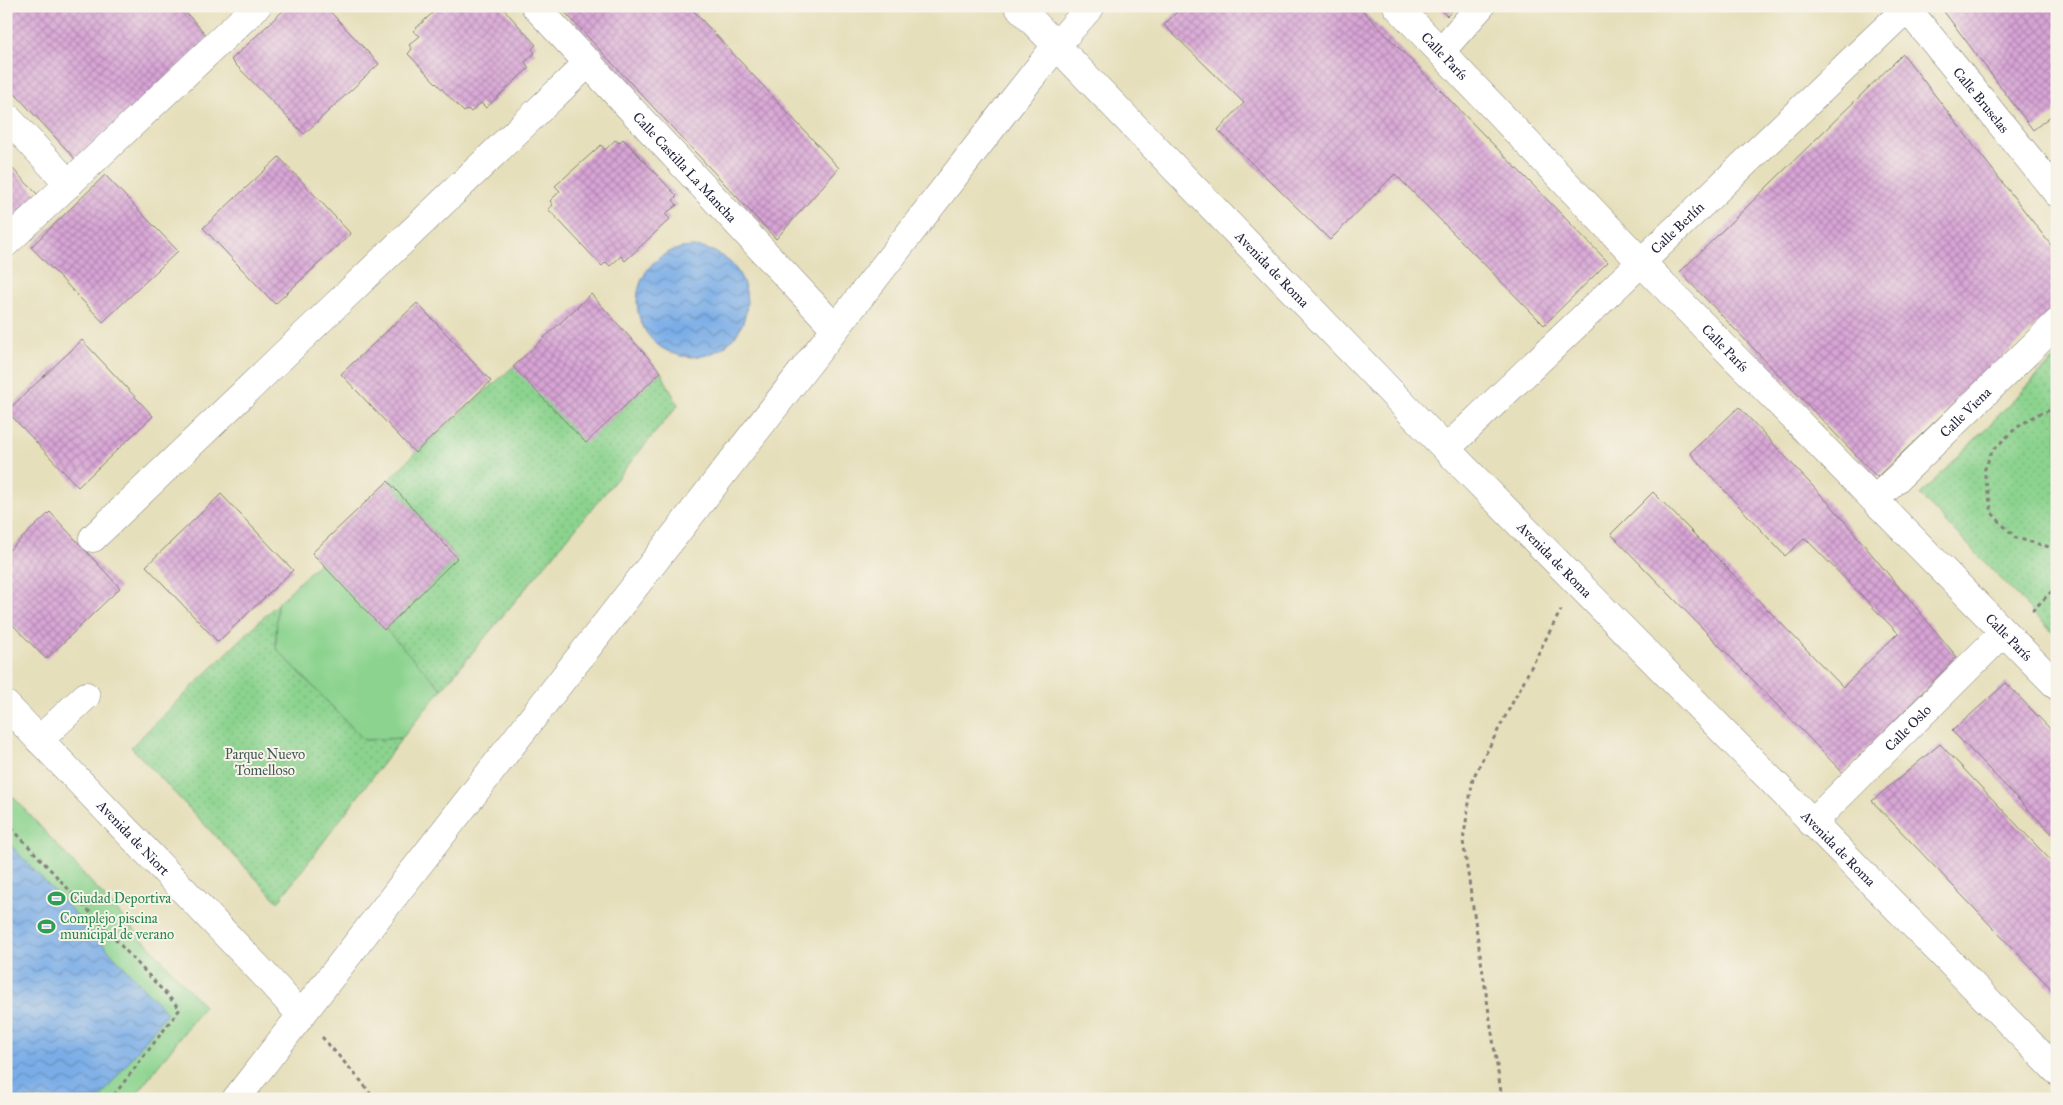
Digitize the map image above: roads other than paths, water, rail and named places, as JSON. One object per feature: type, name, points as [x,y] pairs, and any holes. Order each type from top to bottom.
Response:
[{"type":"street","name":"Calle Castilla La Mancha","points":[[535,6],[835,328]]},
{"type":"street","name":"Avenida de Roma","points":[[1018,6],[1446,449],[2057,1072]]},
{"type":"street","points":[[236,1099],[835,328],[1056,46],[1091,6]]},
{"type":"street","name":"Calle París","points":[[1398,6],[1642,263],[2057,686]]},
{"type":"street","points":[[1441,51],[1481,6]]},
{"type":"street","name":"Calle Bruselas","points":[[1907,7],[2057,193]]},
{"type":"street","name":"Calle Berlín","points":[[1446,449],[1907,7]]},
{"type":"street","points":[[6,243],[69,184],[241,12]]},
{"type":"street","points":[[93,538],[589,62]]},
{"type":"street","points":[[6,116],[69,184]]},
{"type":"street","name":"Calle Viena","points":[[1875,500],[2057,323]]},
{"type":"street","name":"Calle Oslo","points":[[1812,823],[2004,632]]},
{"type":"street","points":[[39,740],[86,696]]},
{"type":"street","name":"Avenida de Niort","points":[[6,705],[301,1015]]},
{"type":"water","points":[[692,247],[713,251],[731,263],[743,281],[747,302],[743,323],[731,341],[713,353],[692,357],[671,353],[653,341],[641,323],[637,302],[641,281],[653,263],[671,251]]},
{"type":"water","name":"Complejo piscina municipal de verano","points":[[6,840],[167,1013],[99,1099],[6,1099]]},
{"type":"place","name":"Ciudad Deportiva","points":[[56,898]]},
{"type":"place","name":"Complejo piscina municipal de verano","points":[[46,926]]},
{"type":"park label","name":"Parque Nuevo Tomelloso","points":[[265,762]]}]
